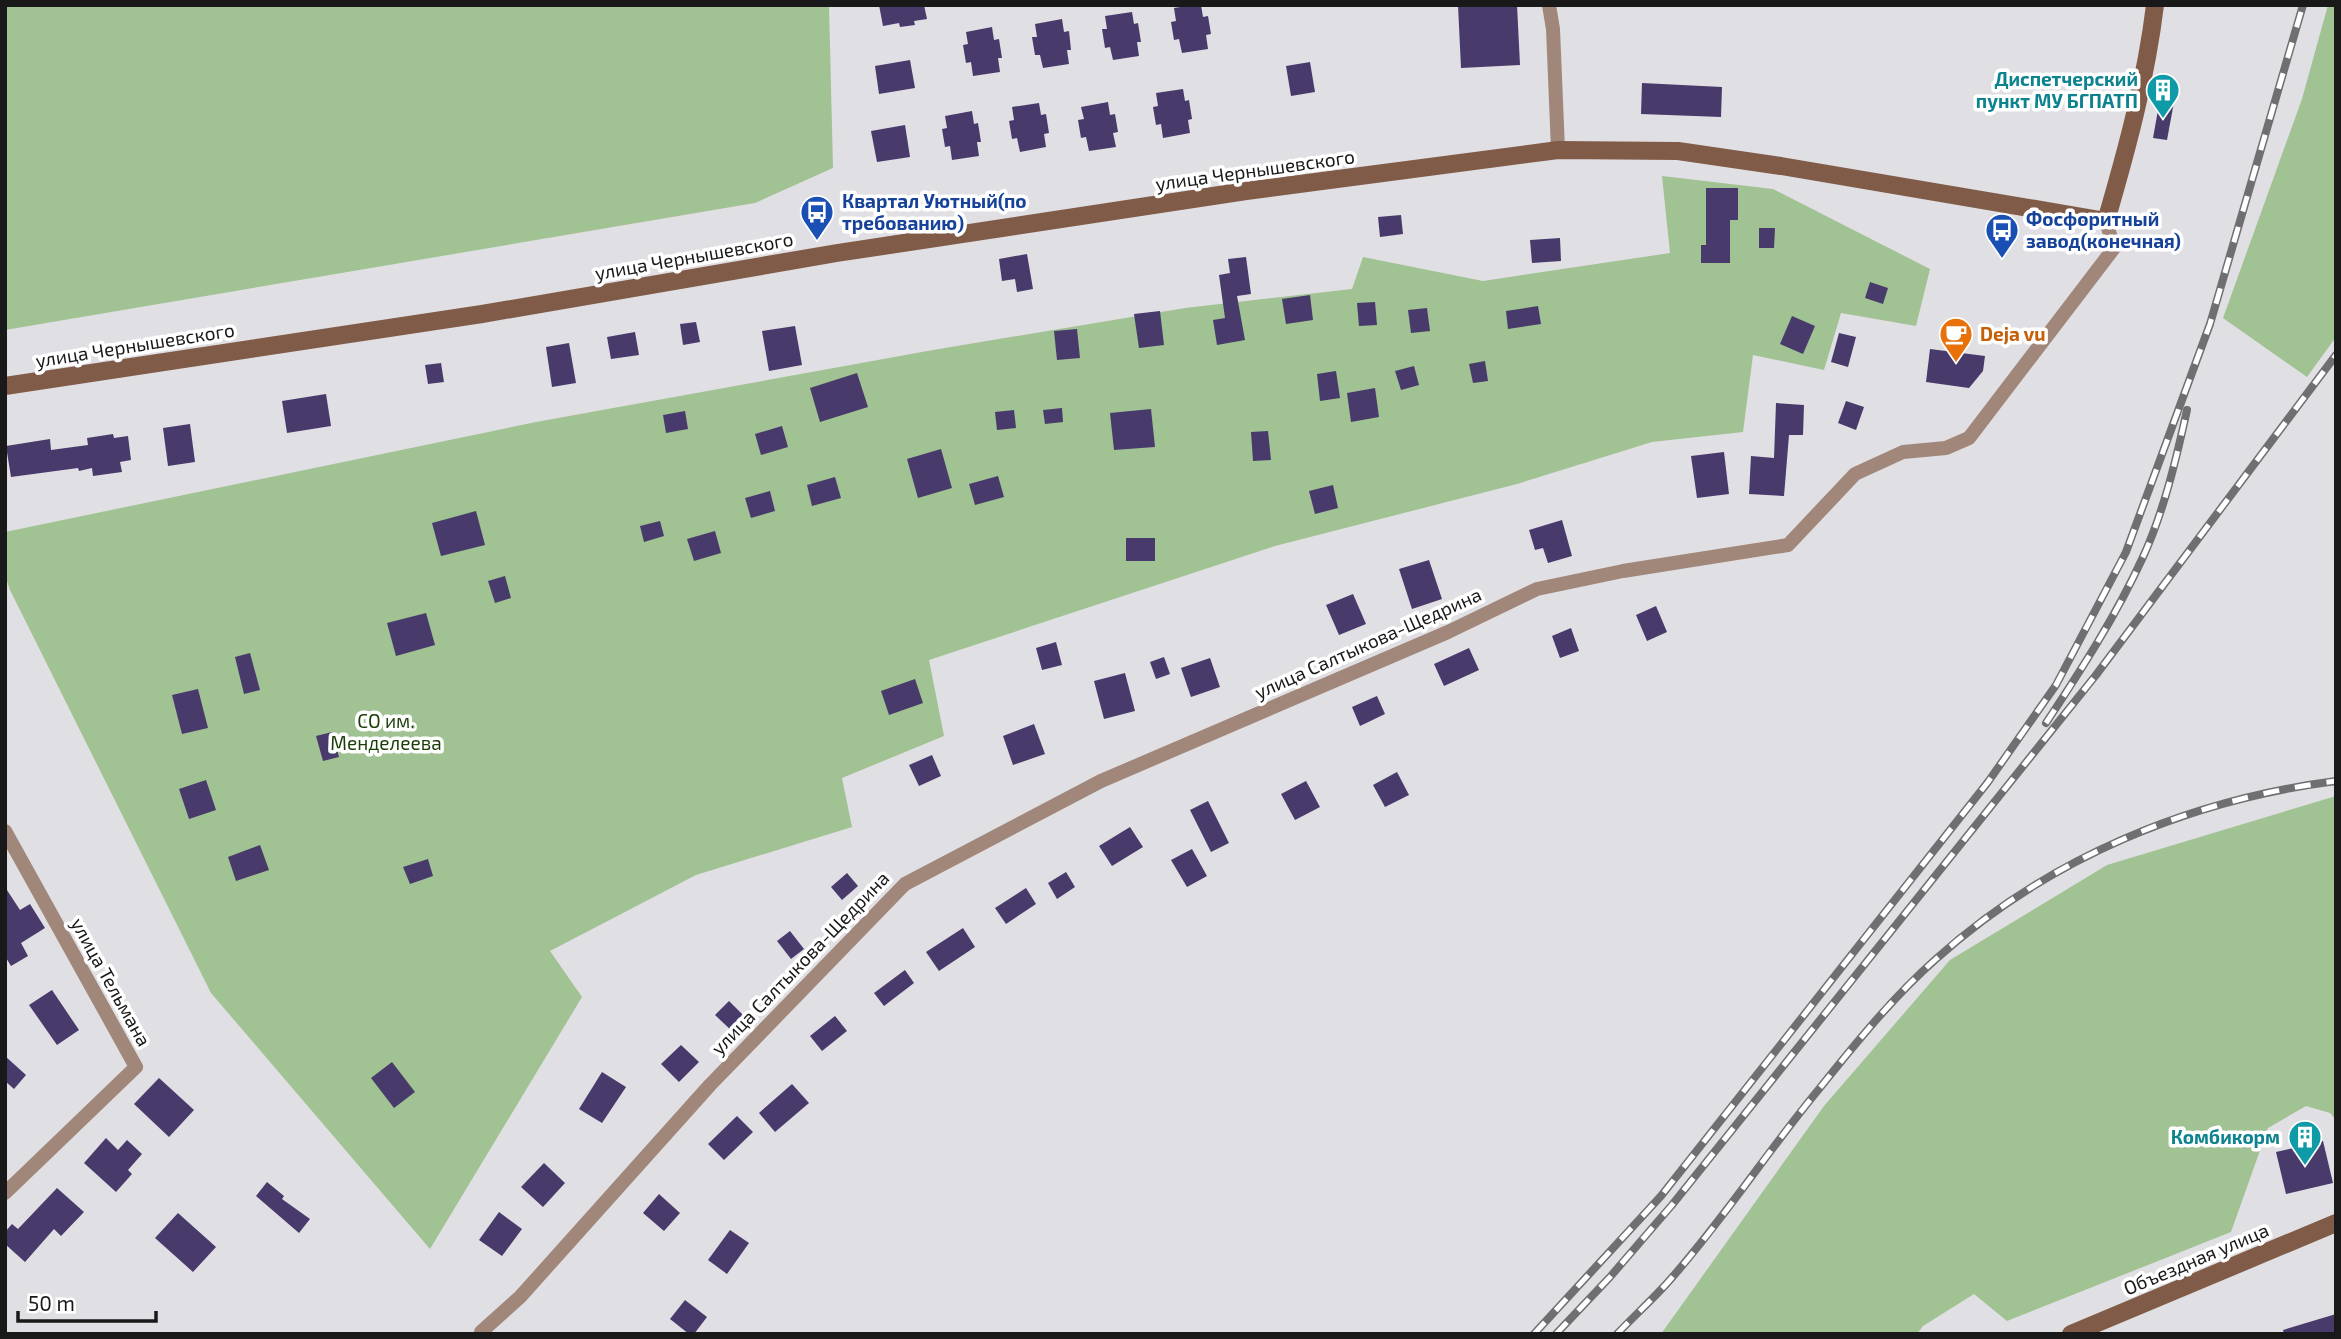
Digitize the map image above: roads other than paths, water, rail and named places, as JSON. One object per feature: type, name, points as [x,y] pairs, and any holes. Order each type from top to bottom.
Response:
[{"type":"street","points":[[1549,5],[1553,29],[1558,150]]},
{"type":"street","name":"улица Салтыкова-Щедрина","points":[[481,1332],[520,1297],[710,1085],[905,884],[1101,781],[1448,632],[1537,589],[1623,571],[1788,545],[1855,474],[1903,452],[1945,448],[1969,438],[2114,248],[2106,220],[2132,133],[2155,5]]},
{"type":"street","name":"улица Чернышевского","points":[[5,386],[482,313],[848,251],[1246,191],[1558,150],[1678,151],[2106,220]]},
{"type":"street","name":"улица Тельмана","points":[[5,831],[136,1066],[5,1193]]},
{"type":"street","name":"Объездная улица","points":[[2071,1334],[2336,1223]]},
{"type":"railway","points":[[1534,1334],[1661,1196],[1988,782],[2056,685],[2126,552],[2210,324],[2303,5]]},
{"type":"railway","points":[[1556,1334],[1672,1205],[2096,675],[2336,355]]},
{"type":"railway","points":[[2046,723],[2110,621],[2143,557],[2163,503],[2187,410]]},
{"type":"railway","points":[[1617,1334],[1689,1258],[1800,1113],[1875,1021],[1920,974],[1979,923],[2072,864],[2174,819],[2281,790],[2336,781]]},
{"type":"place","name":"Диспетчерский пункт МУ БГПАТП","points":[[2163,120]]},
{"type":"place","name":"Квартал Уютный(по требованию)","points":[[817,242]]},
{"type":"place","name":"Фосфоритный завод(конечная)","points":[[2002,260]]},
{"type":"place","name":"Deja vu","points":[[1956,364]]},
{"type":"place","name":"Комбикорм","points":[[2305,1167]]},
{"type":"park label","name":"СО им. Менделеева","points":[[386,732]]}]
